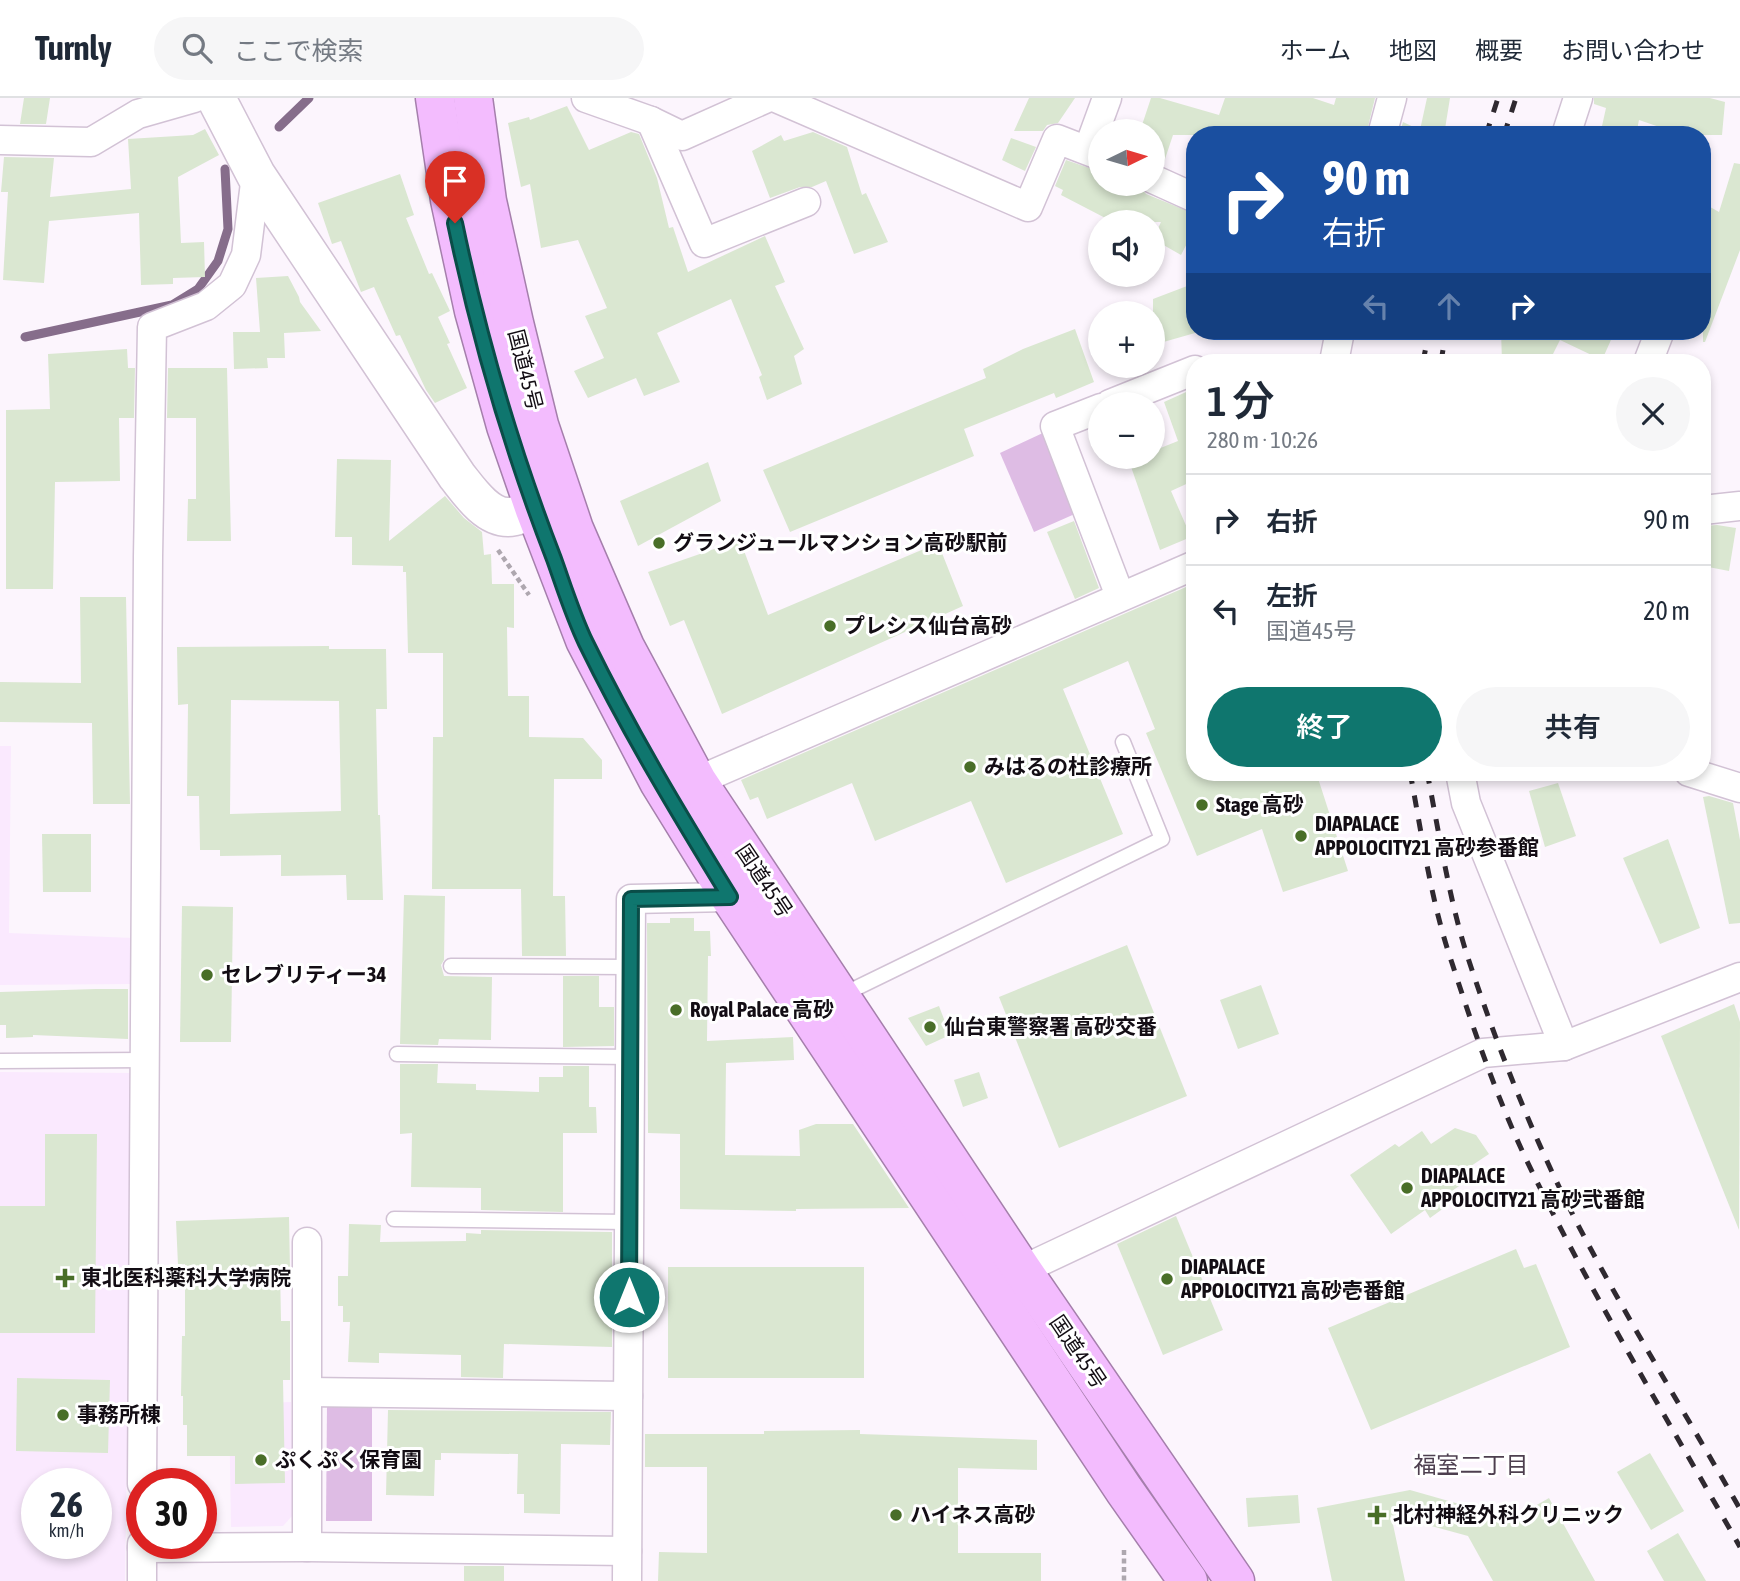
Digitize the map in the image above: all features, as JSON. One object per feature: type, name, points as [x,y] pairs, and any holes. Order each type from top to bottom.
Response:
[{"type":"highway","name":"国道45号","points":[[435,98],[450,200],[474,311],[506,426],[585,640],[659,782],[730,897],[1124,1490],[1188,1581]]},
{"type":"highway","name":"国道45号","points":[[472,98],[487,201],[513,323],[544,438],[574,529],[625,647],[697,781],[1022,1270],[1235,1581]]},
{"type":"street","points":[[0,140],[91,142],[138,114],[194,98]]},
{"type":"street","points":[[216,98],[256,175],[324,281],[473,496],[488,510],[508,517],[535,510]]},
{"type":"street","points":[[586,98],[651,121],[682,136],[767,98]]},
{"type":"street","points":[[776,98],[1028,207],[1057,139],[1088,151]]},
{"type":"street","points":[[1102,119],[1107,98]]},
{"type":"street","points":[[1384,126],[1392,98]]},
{"type":"street","points":[[1569,126],[1578,98]]},
{"type":"street","points":[[651,121],[704,243],[806,202]]},
{"type":"street","points":[[142,1468],[152,327],[206,306],[232,285],[246,255],[256,175]]},
{"type":"street","points":[[1166,185],[1186,194]]},
{"type":"street","points":[[1140,392],[1186,374]]},
{"type":"street","points":[[1088,413],[1055,426],[1120,596]]},
{"type":"street","points":[[1711,509],[1740,506]]},
{"type":"street","points":[[697,781],[1186,569]]},
{"type":"street","points":[[1711,779],[1740,788]]},
{"type":"street","points":[[1461,781],[1465,803],[1564,1046]]},
{"type":"street","points":[[627,1581],[631,899],[730,897]]},
{"type":"street","points":[[1022,1270],[1483,1053],[1564,1046],[1740,977]]},
{"type":"street","points":[[307,1242],[307,1547]]},
{"type":"street","points":[[308,1392],[628,1396]]},
{"type":"street","points":[[217,1546],[627,1551]]},
{"type":"street","points":[[142,1559],[142,1581]]},
{"type":"lane","points":[[841,995],[1162,839],[1123,742]]},
{"type":"lane","points":[[452,966],[630,967]]},
{"type":"lane","points":[[397,1054],[630,1057]]},
{"type":"lane","points":[[0,1061],[145,1060]]},
{"type":"lane","points":[[394,1219],[629,1223]]},
{"type":"shaded area","points":[[1045,432],[1077,513],[1034,532],[1000,453]]},
{"type":"shaded area","points":[[0,746],[11,746],[9,933],[133,938],[132,984],[0,985]]},
{"type":"shaded area","name":"東北医科薬科大学病院","points":[[0,1072],[133,1073],[125,1581],[0,1581]]},
{"type":"shaded area","name":"ぷくぷく保育園","points":[[291,1402],[293,1515],[283,1526],[231,1527],[229,1404]]},
{"type":"shaded area","points":[[327,1405],[372,1405],[372,1521],[326,1521]]},
{"type":"building","points":[[24,98],[50,98],[46,124],[20,124]]},
{"type":"building","points":[[1029,98],[1075,98],[1058,123],[1047,125],[1043,131],[1014,131]]},
{"type":"building","points":[[1151,98],[1160,98],[1219,115],[1225,98],[1313,98],[1334,105],[1336,98],[1375,98],[1368,126],[1186,126],[1186,135],[1173,135],[1166,156],[1166,119],[1144,119]]},
{"type":"building","points":[[1427,98],[1450,98],[1445,126],[1421,126]]},
{"type":"building","points":[[1594,98],[1710,98],[1725,102],[1722,135],[1711,135],[1711,126],[1657,126],[1639,120],[1638,126],[1602,126],[1606,108],[1594,104]]},
{"type":"building","points":[[567,106],[589,150],[631,132],[639,134],[657,178],[669,228],[673,227],[688,272],[765,236],[785,282],[775,286],[804,349],[794,356],[802,384],[767,400],[759,377],[762,375],[731,299],[657,333],[680,382],[644,396],[636,378],[588,398],[574,371],[604,358],[585,316],[607,308],[578,240],[541,248],[530,184],[521,187],[508,123],[529,117],[530,120]]},
{"type":"building","points":[[205,129],[219,155],[178,177],[181,243],[204,242],[205,277],[173,278],[173,284],[141,285],[139,213],[49,221],[44,283],[3,280],[8,192],[1,192],[4,157],[54,158],[50,197],[131,189],[128,139],[193,135]]},
{"type":"building","points":[[813,132],[847,147],[862,195],[866,193],[888,242],[854,254],[826,181],[770,198],[752,151],[781,135],[784,141]]},
{"type":"building","points":[[1011,138],[1036,147],[1025,171],[1002,160]]},
{"type":"building","points":[[1066,160],[1088,168],[1088,196],[1151,196],[1186,210],[1186,245],[1181,255],[1165,246],[1165,210],[1090,210],[1061,195],[1063,190],[1055,186]]},
{"type":"building","points":[[1734,163],[1740,164],[1740,250],[1711,326],[1711,208],[1719,212]]},
{"type":"building","points":[[400,174],[414,215],[406,218],[429,274],[432,273],[450,311],[438,317],[467,388],[435,403],[400,335],[396,336],[374,287],[361,292],[341,241],[332,244],[318,203]]},
{"type":"building","points":[[288,276],[300,302],[321,331],[284,333],[285,358],[267,358],[268,368],[234,369],[233,332],[260,332],[256,278]]},
{"type":"building","points":[[1186,286],[1186,336],[1165,342],[1165,301],[1153,301]]},
{"type":"building","points":[[1075,329],[1088,365],[1088,378],[1093,378],[1094,382],[1056,398],[1054,393],[964,429],[974,456],[790,532],[763,470],[986,378],[983,369],[1023,349]]},
{"type":"building","points":[[1501,340],[1560,340],[1553,354],[1502,354]]},
{"type":"building","points":[[1560,340],[1611,340],[1605,354],[1589,354]]},
{"type":"building","points":[[127,349],[128,368],[135,368],[134,418],[119,418],[120,481],[55,482],[53,589],[6,589],[6,410],[50,409],[48,354]]},
{"type":"building","points":[[168,368],[227,368],[231,541],[187,541],[188,499],[196,499],[196,418],[167,418]]},
{"type":"building","points":[[1186,392],[1186,484],[1171,491],[1186,526],[1186,539],[1160,550],[1132,469],[1165,469],[1165,446],[1178,441],[1165,402]]},
{"type":"building","points":[[337,459],[391,460],[389,541],[445,496],[464,518],[482,532],[484,555],[491,554],[492,584],[514,584],[514,628],[507,627],[508,696],[529,696],[529,737],[583,738],[602,760],[602,779],[554,779],[553,896],[565,896],[566,956],[522,956],[521,889],[432,889],[433,737],[443,737],[443,653],[408,653],[406,572],[403,572],[403,566],[352,565],[352,537],[335,537]]},
{"type":"building","points":[[708,462],[721,501],[638,546],[620,501]]},
{"type":"building","points":[[1074,521],[1099,588],[1075,599],[1047,532]]},
{"type":"building","points":[[1711,525],[1736,528],[1729,571],[1711,568]]},
{"type":"building","name":"プレシス仙台高砂","points":[[740,540],[768,615],[938,543],[963,606],[722,714],[684,620],[670,626],[648,572]]},
{"type":"building","points":[[1186,587],[1186,781],[1319,781],[1348,871],[1283,892],[1262,829],[1197,856],[1146,733],[1155,729],[1128,661],[1063,689],[1123,834],[1006,883],[971,801],[875,841],[852,783],[767,819],[758,797],[750,800],[741,780]]},
{"type":"building","points":[[80,597],[126,597],[130,804],[93,804],[92,723],[0,722],[0,682],[81,683]]},
{"type":"building","points":[[329,646],[329,649],[386,649],[387,709],[376,709],[383,900],[347,900],[346,875],[281,876],[281,855],[220,856],[220,850],[200,850],[199,796],[187,796],[188,704],[178,705],[177,647]],"holes":[[[231,700],[339,701],[341,811],[230,814]]]},
{"type":"building","points":[[1558,783],[1576,836],[1545,847],[1529,791]]},
{"type":"building","points":[[1709,796],[1733,803],[1740,840],[1740,923],[1729,924],[1703,797]]},
{"type":"building","points":[[42,834],[91,834],[91,892],[43,892]]},
{"type":"building","points":[[1668,839],[1700,928],[1660,944],[1623,858]]},
{"type":"building","points":[[404,895],[445,896],[444,960],[441,965],[444,976],[492,977],[491,1040],[439,1039],[438,1045],[400,1044]]},
{"type":"building","name":"セレブリティー34","points":[[182,906],[233,907],[231,1042],[180,1042]]},
{"type":"building","points":[[670,918],[694,918],[694,931],[710,931],[707,1041],[793,1037],[794,1060],[726,1063],[725,1155],[800,1156],[799,1130],[816,1124],[853,1124],[909,1208],[796,1211],[680,1209],[680,1134],[648,1133],[647,923],[670,923]]},
{"type":"building","points":[[1127,945],[1187,1096],[1059,1148],[999,997]]},
{"type":"building","points":[[563,976],[599,976],[599,1007],[614,1007],[614,1046],[563,1047]]},
{"type":"building","points":[[1261,985],[1279,1034],[1238,1049],[1220,1000]]},
{"type":"building","points":[[128,989],[128,1039],[33,1035],[6,1038],[6,1025],[0,1025],[0,992]]},
{"type":"building","points":[[1734,1004],[1740,1022],[1739,1230],[1661,1036]]},
{"type":"building","name":"仙台東警察署 高砂交番","points":[[939,1006],[950,1035],[926,1046],[908,1018]]},
{"type":"building","points":[[400,1064],[438,1064],[437,1083],[476,1084],[476,1090],[539,1092],[539,1077],[563,1077],[563,1066],[589,1066],[589,1107],[596,1107],[597,1133],[563,1133],[563,1212],[481,1210],[481,1188],[411,1187],[412,1133],[400,1134]]},
{"type":"building","points":[[979,1072],[988,1098],[963,1107],[954,1080]]},
{"type":"building","name":"DIAPALACE APPOLOCITY21 高砂弐番館","points":[[1455,1128],[1476,1135],[1489,1154],[1465,1170],[1471,1178],[1443,1197],[1448,1205],[1430,1218],[1425,1210],[1391,1234],[1350,1175],[1395,1144],[1399,1147],[1422,1131],[1431,1144]]},
{"type":"building","points":[[45,1134],[97,1134],[95,1333],[0,1333],[0,1206],[45,1206]]},
{"type":"building","name":"DIAPALACE APPOLOCITY21 高砂壱番館","points":[[1176,1216],[1223,1330],[1163,1355],[1117,1244]]},
{"type":"building","points":[[289,1217],[290,1270],[280,1270],[281,1321],[290,1321],[290,1380],[283,1380],[285,1483],[235,1484],[235,1456],[187,1456],[187,1425],[183,1425],[181,1396],[182,1336],[185,1336],[185,1264],[178,1265],[176,1221]]},
{"type":"building","points":[[349,1224],[381,1225],[380,1242],[466,1241],[466,1233],[481,1234],[481,1230],[612,1232],[612,1347],[504,1344],[503,1378],[461,1377],[461,1355],[379,1353],[379,1363],[348,1362],[350,1322],[343,1322],[343,1306],[338,1306],[338,1276],[348,1276]]},
{"type":"building","points":[[1516,1249],[1524,1268],[1536,1264],[1570,1347],[1371,1430],[1328,1328]]},
{"type":"building","points":[[668,1267],[864,1267],[864,1378],[668,1378]]},
{"type":"building","name":"事務所棟","points":[[17,1378],[110,1380],[108,1453],[16,1451]]},
{"type":"building","points":[[388,1410],[611,1412],[610,1445],[561,1444],[560,1514],[524,1513],[524,1494],[517,1494],[518,1454],[441,1453],[441,1460],[435,1460],[434,1496],[386,1495]]},
{"type":"building","points":[[860,1430],[860,1434],[1037,1440],[1037,1470],[958,1468],[958,1553],[1041,1553],[1041,1581],[658,1581],[659,1552],[707,1553],[707,1467],[645,1467],[645,1434],[764,1434],[764,1431]]},
{"type":"building","points":[[1650,1453],[1684,1511],[1651,1530],[1617,1472]]},
{"type":"building","points":[[1410,1490],[1512,1519],[1549,1498],[1595,1581],[1493,1581],[1468,1536],[1391,1515],[1405,1581],[1332,1581],[1317,1508]]},
{"type":"building","points":[[1298,1495],[1300,1523],[1248,1527],[1246,1498]]},
{"type":"building","points":[[1678,1533],[1706,1581],[1664,1581],[1647,1551]]},
{"type":"building","points":[[464,1566],[504,1566],[504,1581],[464,1581]]},
{"type":"waterway","points":[[279,127],[309,98]]},
{"type":"waterway","points":[[25,337],[172,305],[198,289],[218,261],[228,229],[225,169]]},
{"type":"railway","points":[[1489,126],[1498,98]]},
{"type":"railway","points":[[1507,126],[1516,98]]},
{"type":"railway","points":[[1425,354],[1427,340]]},
{"type":"railway","points":[[1442,354],[1445,340]]},
{"type":"railway","points":[[1412,781],[1438,916],[1485,1061],[1514,1134],[1602,1305],[1740,1547]]},
{"type":"railway","points":[[1429,781],[1461,936],[1493,1031],[1522,1103],[1587,1242],[1740,1509]]},
{"type":"place","name":"グランジュールマンション高砂駅前","points":[[659,543]]},
{"type":"place","name":"プレシス仙台高砂","points":[[830,626]]},
{"type":"place","name":"みはるの杜診療所","points":[[970,767]]},
{"type":"place","name":"Stage 高砂","points":[[1202,805]]},
{"type":"place","name":"DIAPALACE APPOLOCITY21 高砂参番館","points":[[1301,836]]},
{"type":"place","name":"セレブリティー34","points":[[207,975]]},
{"type":"place","name":"Royal Palace 高砂","points":[[676,1010]]},
{"type":"place","name":"仙台東警察署 高砂交番","points":[[930,1027]]},
{"type":"place","name":"DIAPALACE APPOLOCITY21 高砂弐番館","points":[[1407,1188]]},
{"type":"place","name":"東北医科薬科大学病院","points":[[65,1278]]},
{"type":"place","name":"DIAPALACE APPOLOCITY21 高砂壱番館","points":[[1167,1279]]},
{"type":"place","name":"事務所棟","points":[[63,1415]]},
{"type":"place","name":"ぷくぷく保育園","points":[[261,1460]]},
{"type":"place","name":"ハイネス高砂","points":[[896,1515]]},
{"type":"place","name":"北村神経外科クリニック","points":[[1377,1515]]},
{"type":"district","name":"福室二丁目","points":[[1471,1465]]},
{"type":"route","points":[[455,223],[474,311],[506,426],[585,640],[659,782],[730,897],[631,899],[629,1297]]}]
